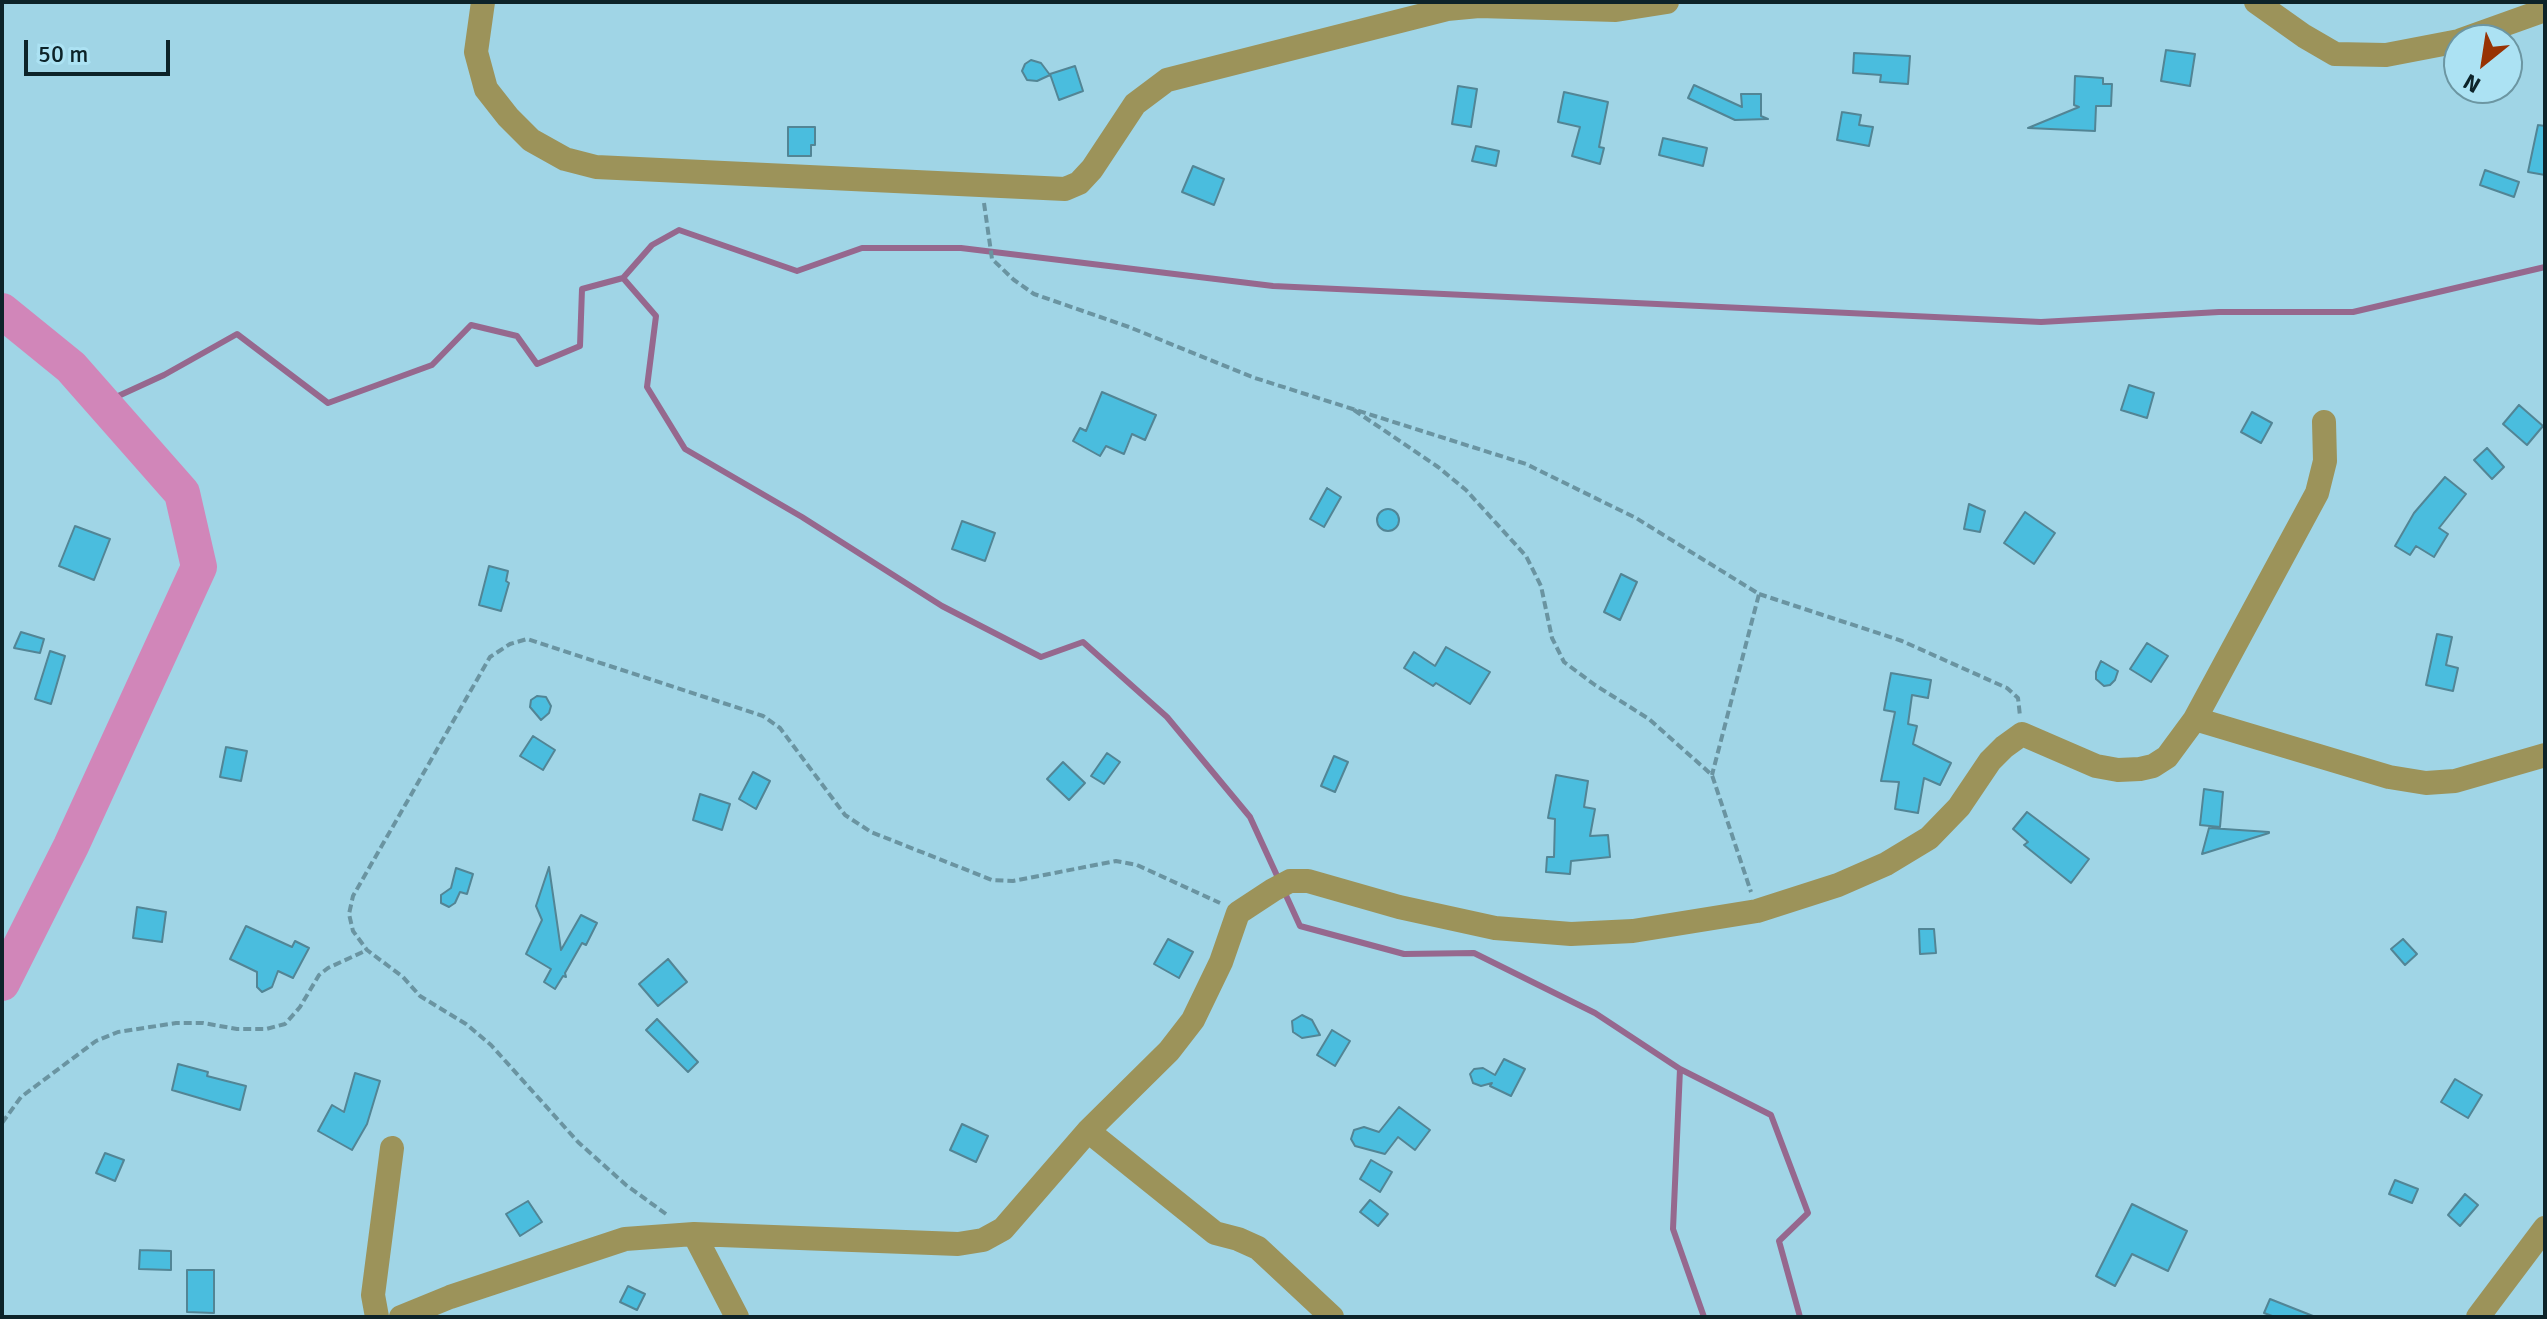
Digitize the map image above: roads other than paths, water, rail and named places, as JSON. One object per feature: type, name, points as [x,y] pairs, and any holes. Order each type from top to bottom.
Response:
[{"type":"street","points":[[483,2],[476,52],[486,89],[531,140],[565,159],[596,167],[1065,189],[1079,183],[1092,169],[1135,104],[1167,80],[1447,9],[1479,6],[1616,10],[1667,2]]},
{"type":"street","points":[[2267,5],[2304,36],[2335,54],[2386,55],[2443,43]]},
{"type":"street","points":[[2505,24],[2545,10]]},
{"type":"street","points":[[401,1317],[465,1291],[625,1239],[694,1234],[958,1244],[983,1240],[1003,1229],[1088,1131],[1169,1051],[1193,1020],[1221,962],[1238,913],[1290,881],[1308,881],[1399,907],[1495,928],[1571,934],[1633,931],[1757,911],[1838,885],[1886,864],[1929,838],[1959,807],[1990,761],[2022,734],[2096,766],[2118,770],[2153,766],[2167,757],[2195,719],[2317,493],[2325,461],[2324,422]]},
{"type":"street","points":[[2195,719],[2389,777],[2426,783],[2455,781],[2545,755]]},
{"type":"street","points":[[1088,1131],[1202,1225],[1215,1233],[1258,1248],[1332,1317]]},
{"type":"street","points":[[377,1317],[373,1295],[392,1148]]},
{"type":"street","points":[[2478,1317],[2545,1228]]},
{"type":"street","points":[[694,1234],[737,1317]]},
{"type":"waterway","points":[[623,278],[652,245],[679,230],[797,271],[862,248],[961,248],[1273,286],[2041,322],[2219,312],[2353,312],[2545,267]]},
{"type":"waterway","points":[[103,403],[164,375],[237,334],[328,403],[432,365],[471,325],[517,336],[537,364],[580,346],[582,289],[623,278],[656,316],[647,387],[685,449],[802,517],[942,606],[1041,657],[1083,642],[1167,717],[1250,817],[1279,880]]},
{"type":"waterway","points":[[2,311],[71,367],[182,493],[199,567],[71,846],[2,983]]},
{"type":"waterway","points":[[1284,891],[1300,926],[1404,954],[1474,953],[1595,1013],[1680,1069],[1771,1115],[1808,1213],[1779,1241],[1800,1317]]},
{"type":"waterway","points":[[1680,1069],[1673,1229],[1704,1317]]}]
